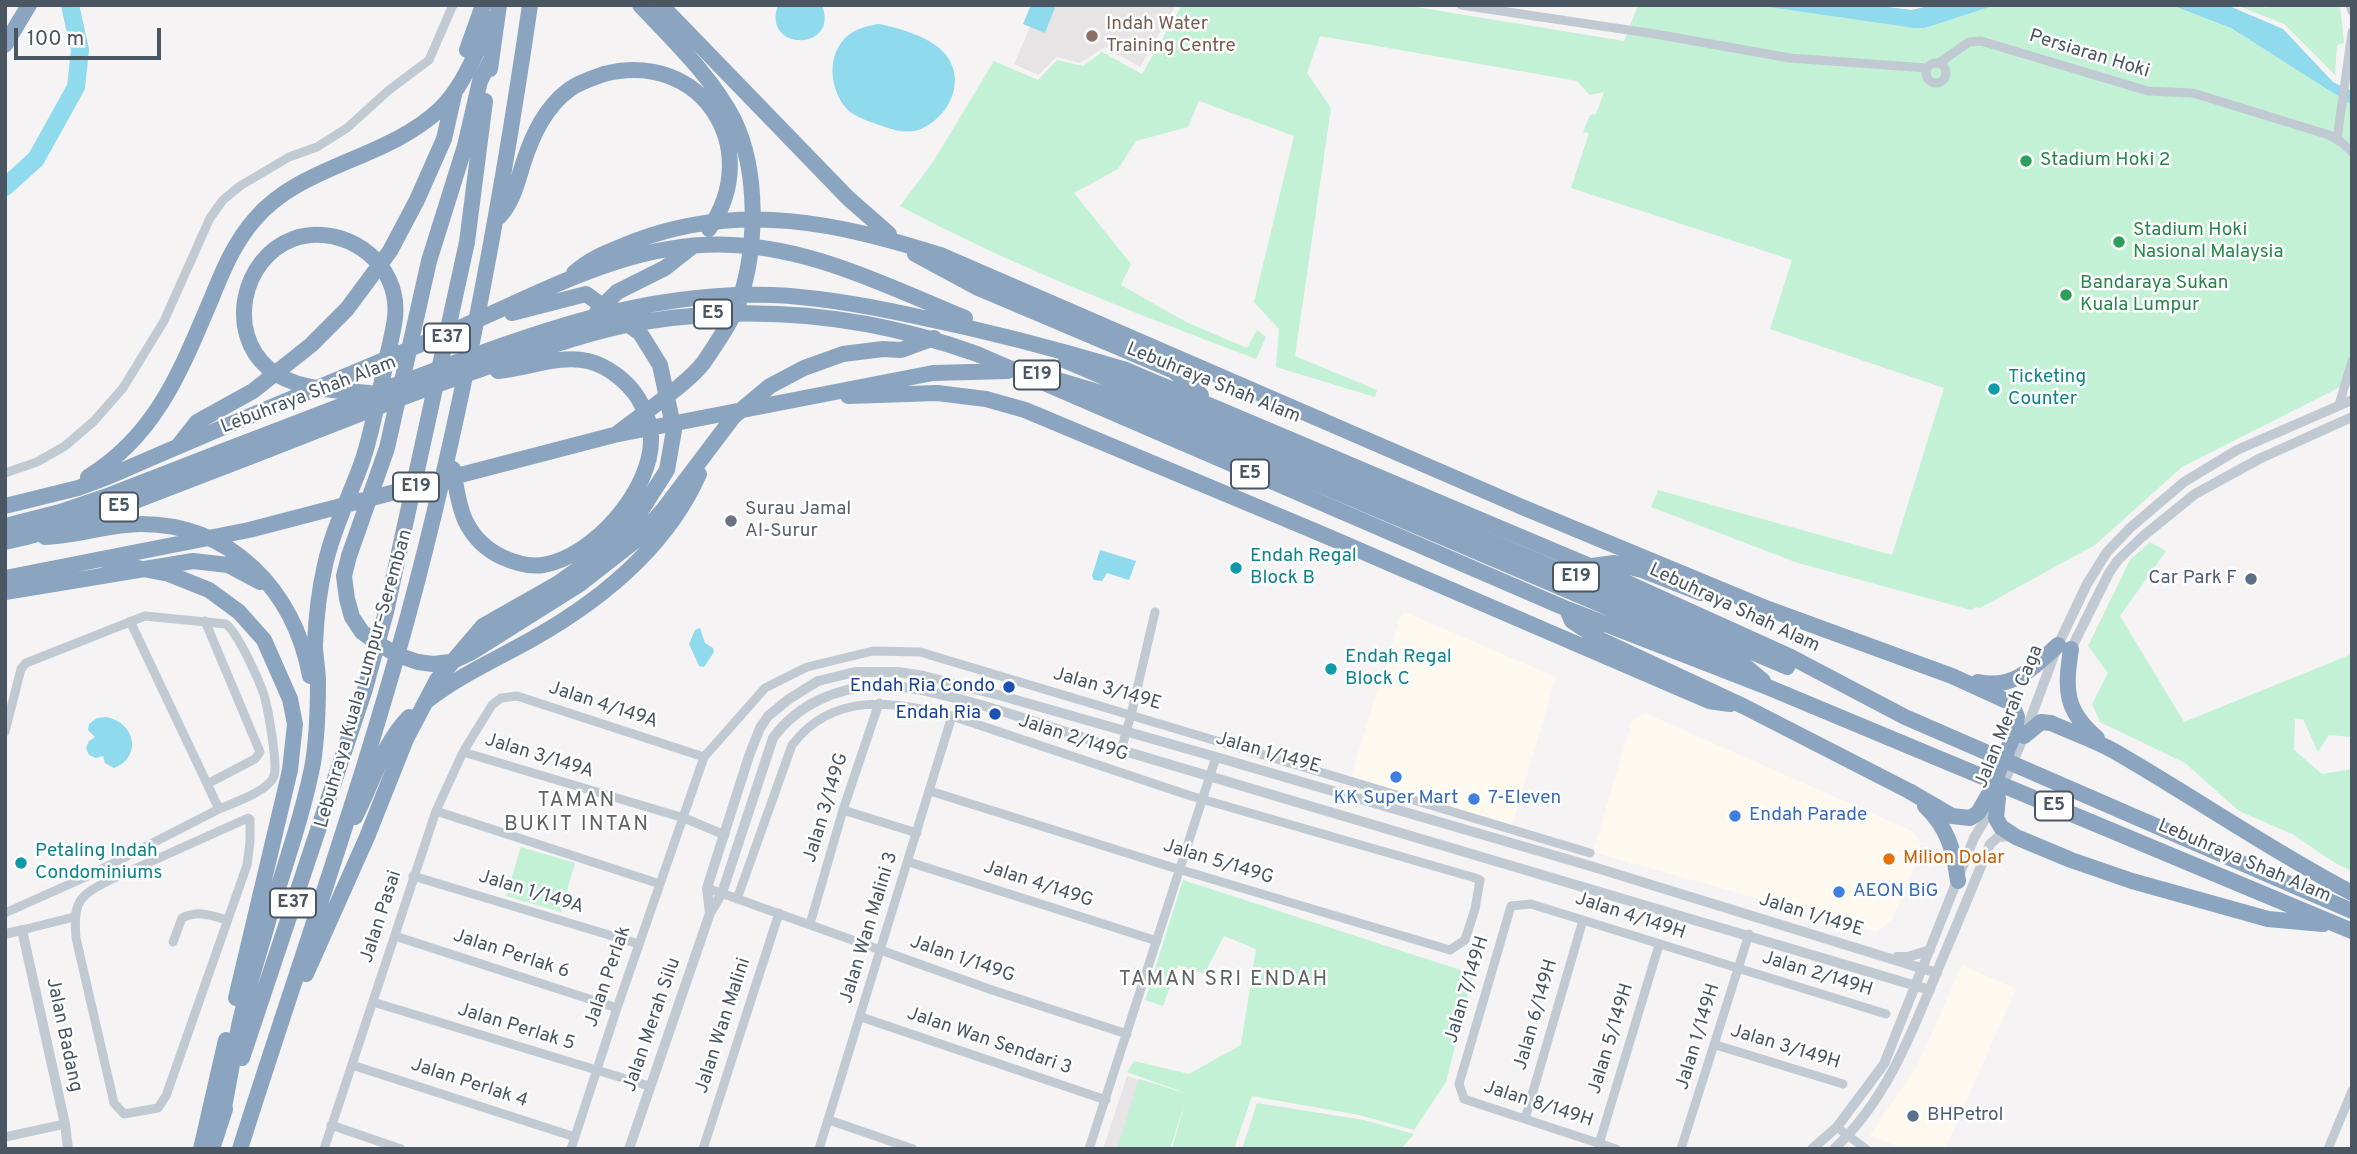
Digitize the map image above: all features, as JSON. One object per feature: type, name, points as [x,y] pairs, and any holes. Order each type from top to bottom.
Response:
[{"type":"highway","points":[[5,45],[29,5]]},
{"type":"highway","name":"Lebuhraya Kuala Lumpur–Seremban","points":[[240,1149],[385,694],[407,621],[450,453],[497,219],[530,5]]},
{"type":"highway","points":[[614,435],[703,364],[738,304],[753,228],[752,192],[734,121],[710,83],[640,5]]},
{"type":"highway","points":[[661,5],[873,223],[911,251],[978,288],[1174,371],[1211,405]]},
{"type":"highway","points":[[177,447],[197,422],[253,391],[311,345],[347,309],[390,251],[417,200],[444,139],[460,69],[494,6]]},
{"type":"highway","points":[[12,525],[27,507],[79,483],[124,450],[155,415],[174,384],[226,263],[255,218],[268,205],[298,185],[382,147],[425,122],[453,95],[494,6]]},
{"type":"highway","name":"Lebuhraya Kuala Lumpur–Seremban","points":[[212,1149],[365,689],[386,612],[467,242],[491,60],[494,6]]},
{"type":"highway","points":[[491,60],[480,81],[465,146],[429,261],[387,448],[344,576],[352,617],[362,632],[376,642],[397,655],[433,664],[451,662],[472,652],[580,584],[635,541],[663,510],[734,416],[751,400],[804,368],[843,354],[883,349],[901,350],[934,338]]},
{"type":"highway","points":[[497,219],[509,206],[533,136],[541,121],[560,97],[581,83],[613,72],[641,71],[659,74],[687,86],[709,104],[724,131],[730,158],[729,187],[718,215],[699,240],[679,258],[648,278],[617,292],[593,316]]},
{"type":"highway","points":[[566,279],[592,258],[656,233],[697,225],[737,220],[790,220],[881,236],[943,256],[1522,507],[1763,607],[1952,676],[2008,700],[2017,717],[2015,732],[1978,813],[1970,818],[1952,816],[1909,790],[1743,705],[1601,640],[1572,621],[1567,610]]},
{"type":"highway","points":[[222,1118],[243,1014],[309,780],[316,738],[316,624],[326,562],[364,456],[396,306],[385,271],[365,250],[342,238],[315,235],[295,239],[275,249],[266,256],[252,276],[244,299],[248,334],[259,357],[268,368],[292,381],[321,388],[375,393]]},
{"type":"highway","name":"E19","points":[[5,506],[78,488],[453,331],[566,279],[643,253],[701,245],[734,245],[797,254],[849,270],[1745,666],[1770,688]]},
{"type":"highway","points":[[270,1054],[367,836],[406,739],[437,680],[483,626],[557,584],[598,555],[637,517],[667,470],[674,430],[660,365],[639,333],[586,294],[544,303],[453,331]]},
{"type":"highway","name":"Lebuhraya Shah Alam","points":[[12,525],[110,495],[503,345],[593,316],[658,301],[686,298],[772,295],[829,299],[961,325],[1056,348],[1126,370],[1590,566],[1791,657],[1905,717],[2352,911]]},
{"type":"highway","name":"Lebuhraya Shah Alam","points":[[5,542],[113,510],[475,372],[581,337],[646,321],[724,313],[779,313],[843,319],[934,338],[977,354],[1567,610]]},
{"type":"highway","points":[[450,453],[457,496],[466,522],[478,541],[508,560],[532,565],[565,559],[586,546],[612,523],[633,494],[648,460],[651,439],[642,405],[621,378],[590,361],[568,360],[512,370],[475,372]]},
{"type":"highway","name":"E19","points":[[5,578],[249,530],[614,435],[933,373],[986,370],[1031,374],[1101,393],[1241,443],[1905,717]]},
{"type":"highway","points":[[827,395],[862,397],[937,393],[986,399],[1062,424],[1709,701],[1743,705]]},
{"type":"highway","points":[[340,839],[353,820],[377,765],[402,724],[435,694],[571,616],[621,577],[661,534],[682,506],[712,444]]},
{"type":"highway","points":[[29,537],[68,536],[134,524],[171,526],[195,532],[225,545],[250,564],[274,591],[285,609],[296,633],[316,695]]},
{"type":"highway","points":[[98,560],[169,574],[209,590],[239,612],[264,640],[290,699],[295,724],[290,770],[201,1149]]},
{"type":"highway","points":[[5,592],[193,561],[228,565],[251,575],[274,591]]},
{"type":"highway","points":[[1590,566],[1614,563],[1642,570],[1727,603],[1763,607]]},
{"type":"highway","name":"E5","points":[[1567,610],[1770,688]]},
{"type":"highway","points":[[1952,676],[1989,685],[2007,684],[2064,647],[2067,696],[2084,726],[2112,750]]},
{"type":"highway","name":"Lebuhraya Shah Alam","points":[[1770,688],[2345,928]]},
{"type":"highway","points":[[2024,736],[2041,722],[2051,723],[2112,750],[2212,813],[2236,824],[2277,852],[2352,893]]},
{"type":"highway","points":[[1909,790],[1941,823],[1950,839],[1958,881]]},
{"type":"highway","points":[[1998,798],[1996,818],[2001,827],[2071,860],[2132,881],[2267,919],[2345,928]]},
{"type":"street","points":[[5,473],[37,462],[65,446],[94,421],[123,388],[164,321],[210,218],[223,200],[240,186],[289,157],[317,147],[347,128],[389,90],[429,60],[453,5]]},
{"type":"street","points":[[1461,5],[1655,34],[1790,58],[1927,68]]},
{"type":"street","points":[[2350,5],[2352,11]]},
{"type":"street","points":[[2337,139],[2352,32]]},
{"type":"street","name":"Persiaran Hoki","points":[[1939,63],[1969,42],[1981,41],[2148,91],[2193,93],[2337,139],[2352,152]]},
{"type":"street","points":[[1939,63],[1947,72],[1945,79],[1934,83],[1928,80],[1927,68],[1939,63]]},
{"type":"street","points":[[2339,405],[2352,361]]},
{"type":"street","name":"Jalan Merah Caga","points":[[1812,1149],[1838,1127],[1884,1064],[1973,838],[1998,798],[2064,647],[2087,584],[2107,552],[2130,528],[2184,482],[2237,450],[2352,400]]},
{"type":"street","name":"Jalan Merah Caga","points":[[2064,647],[2118,560],[2150,531],[2206,488],[2259,458],[2352,417]]},
{"type":"street","points":[[1121,750],[1155,611]]},
{"type":"street","points":[[5,732],[21,669],[26,663],[145,616],[205,621],[226,624],[235,633],[264,694],[274,762],[274,776],[267,787],[5,913]]},
{"type":"street","points":[[130,621],[219,809]]},
{"type":"street","points":[[205,621],[260,751],[255,759],[207,784]]},
{"type":"street","name":"Jalan 3/149E","points":[[684,818],[704,757],[765,688],[807,667],[873,651],[920,652],[1590,853]]},
{"type":"street","name":"Jalan 1/149E","points":[[707,888],[749,756],[768,716],[818,681],[871,671],[923,676],[1216,757],[1587,865],[1937,973]]},
{"type":"street","name":"Jalan 1/149E","points":[[722,893],[773,738],[783,724],[796,713],[833,693],[879,685],[929,691],[996,708],[1209,777],[1749,934],[1930,990]]},
{"type":"street","name":"Jalan 4/149A","points":[[492,705],[501,698],[517,696],[704,757]]},
{"type":"street","name":"Jalan 2/149G","points":[[737,899],[792,745],[801,733],[823,718],[853,706],[879,703],[907,705],[952,716],[1202,798],[1472,877],[1480,880],[1475,909]]},
{"type":"street","name":"Jalan 3/149G","points":[[810,924],[843,810],[879,703]]},
{"type":"street","name":"Jalan Pasai","points":[[324,1149],[436,811],[463,752],[492,705]]},
{"type":"street","name":"Jalan Wan Malini 3","points":[[819,1149],[952,716]]},
{"type":"street","name":"Jalan 3/149A","points":[[463,752],[684,818],[724,835]]},
{"type":"street","points":[[1089,1149],[1216,757]]},
{"type":"street","name":"Jalan 5/149G","points":[[930,791],[1180,870],[1450,950],[1465,940],[1475,909]]},
{"type":"street","points":[[843,810],[917,833]]},
{"type":"street","points":[[436,811],[660,884]]},
{"type":"street","points":[[247,818],[250,819],[247,865],[166,1096],[158,1108],[124,1114],[114,1103],[76,938],[74,917],[79,900],[90,890],[247,818]]},
{"type":"street","name":"Jalan Perlak","points":[[571,1149],[684,818]]},
{"type":"street","points":[[1834,1149],[1848,1136],[1895,1070],[1990,844],[1998,837],[2016,836]]},
{"type":"street","name":"Jalan 4/149G","points":[[909,862],[1157,941]]},
{"type":"street","name":"Jalan 1/149A","points":[[413,876],[639,944]]},
{"type":"street","name":"Jalan 1/149G","points":[[707,888],[992,990],[1128,1034]]},
{"type":"street","name":"Jalan Merah Silu","points":[[707,888],[710,913]]},
{"type":"street","name":"Jalan Merah Silu","points":[[629,1149],[710,913],[722,893]]},
{"type":"street","name":"Jalan 4/149H","points":[[1511,906],[1531,904],[1738,969]]},
{"type":"street","name":"Jalan 7/149H","points":[[1459,1084],[1511,906]]},
{"type":"street","points":[[173,942],[182,918],[201,913],[228,920]]},
{"type":"street","name":"Jalan Wan Malini","points":[[703,1149],[779,913]]},
{"type":"street","points":[[5,934],[74,917]]},
{"type":"street","name":"Jalan 6/149H","points":[[1525,1119],[1583,920]]},
{"type":"street","name":"Jalan Badang","points":[[22,930],[65,1124],[68,1149]]},
{"type":"street","name":"Jalan 1/149H","points":[[1681,1149],[1749,934]]},
{"type":"street","name":"Jalan Perlak 6","points":[[395,936],[617,1008]]},
{"type":"street","name":"Jalan 5/149H","points":[[1599,1144],[1659,945]]},
{"type":"street","points":[[1880,956],[1902,958],[1930,950]]},
{"type":"street","name":"Jalan 2/149H","points":[[1738,969],[1885,1014]]},
{"type":"street","points":[[1893,978],[1902,992],[1905,1010]]},
{"type":"street","name":"Jalan Perlak 5","points":[[373,1002],[649,1086]]},
{"type":"street","name":"Jalan Wan Sendari 3","points":[[861,1017],[1106,1100]]},
{"type":"street","name":"Jalan 3/149H","points":[[1716,1045],[1843,1084]]},
{"type":"street","name":"Jalan Perlak 4","points":[[352,1065],[575,1137]]},
{"type":"street","name":"Jalan 8/149H","points":[[1459,1084],[1464,1099],[1616,1149]]},
{"type":"street","points":[[2328,1149],[2352,1091]]},
{"type":"street","points":[[828,1120],[913,1149]]},
{"type":"street","points":[[5,1137],[65,1124]]},
{"type":"street","points":[[331,1125],[401,1149]]},
{"type":"street","points":[[1838,1127],[1866,1149]]},
{"type":"shaded area","name":"Indah Water Training Centre","points":[[1031,5],[1176,5],[1140,67],[1105,47],[1080,63],[1057,57],[1038,75],[1014,64],[1030,27],[1023,24]]},
{"type":"shaded area","points":[[1405,612],[1556,677],[1512,826],[1351,776],[1400,617]]},
{"type":"shaded area","name":"Endah Parade","points":[[1645,713],[1912,831],[1920,842],[1920,852],[1892,920],[1876,932],[1593,852],[1632,720]]},
{"type":"shaded area","points":[[1962,965],[2016,989],[1945,1149],[1904,1149],[1870,1135],[1918,1064]]},
{"type":"shaded area","points":[[1127,1076],[1184,1095],[1169,1149],[1103,1149]]},
{"type":"green space","name":"Bandaraya Sukan Kuala Lumpur","points":[[1182,5],[1404,5],[1624,41],[1638,5],[1754,5],[1925,28],[1996,5],[2171,5],[2231,28],[2352,105],[2352,381],[2182,467],[2095,545],[1980,608],[1971,610],[1798,563],[1651,507],[1658,490],[1892,555],[1944,388],[1770,329],[1792,260],[1571,188],[1589,133],[1583,132],[1590,115],[1596,114],[1604,92],[1590,95],[1577,81],[1320,36],[1307,73],[1331,108],[1295,356],[1377,390],[1375,397],[1276,367],[1279,329],[1254,302],[1294,136],[1199,101],[1188,127],[1136,141],[1118,169],[1074,193],[1131,264],[1121,285],[1186,322],[1247,348],[1257,330],[1266,337],[1256,359],[1031,269],[900,206],[933,162],[994,61],[1038,80],[1057,60],[1083,66],[1102,52],[1142,74]]},
{"type":"green space","points":[[2236,5],[2261,5],[2265,8],[2267,5],[2340,5],[2344,43],[2337,45],[2335,75],[2284,24]]},
{"type":"green space","points":[[2150,542],[2166,551],[2120,616],[2184,722],[2352,654],[2352,737],[2329,735],[2318,752],[2303,719],[2295,719],[2294,750],[2322,774],[2352,769],[2352,871],[2335,863],[2292,834],[2239,811],[2185,763],[2100,722],[2092,704],[2108,673],[2088,646],[2130,560]]},
{"type":"green space","points":[[521,847],[575,863],[561,912],[506,896]]},
{"type":"green space","points":[[1183,880],[1473,974],[1446,1082],[1414,1130],[1359,1115],[1252,1096],[1234,1149],[1172,1149],[1185,1102],[1170,1149],[1117,1149],[1139,1079],[1188,1094],[1127,1072],[1134,1061],[1189,1074],[1241,1045],[1256,949],[1224,936],[1204,974],[1178,965],[1163,1006],[1145,1000]]},
{"type":"green space","points":[[1257,1103],[1364,1120],[1414,1134],[1401,1149],[1242,1149]]},
{"type":"water","points":[[778,5],[822,5],[825,20],[820,31],[812,38],[789,38],[780,31],[776,20]]},
{"type":"water","points":[[1031,5],[1056,5],[1045,33],[1023,24]]},
{"type":"water","points":[[1754,5],[1872,5],[1912,10],[1932,5],[1996,5],[1925,28],[1914,28]]},
{"type":"water","points":[[2171,5],[2227,5],[2283,29],[2333,82],[2352,91],[2352,105],[2231,28]]},
{"type":"water","points":[[878,24],[909,32],[932,43],[948,57],[953,68],[954,92],[949,103],[942,113],[921,129],[898,131],[858,117],[844,105],[835,88],[834,60],[844,39],[862,28]]},
{"type":"water","points":[[1100,550],[1136,561],[1129,580],[1107,573],[1102,581],[1094,580],[1092,576]]},
{"type":"water","points":[[700,628],[705,643],[713,648],[714,652],[704,667],[699,666],[689,644],[695,630]]},
{"type":"water","points":[[106,717],[124,726],[132,740],[129,756],[114,768],[105,763],[103,756],[96,758],[89,755],[86,748],[89,741],[95,737],[88,730],[89,724],[97,718]]},
{"type":"waterway","points":[[5,187],[36,159],[76,87],[80,50],[70,5]]},
{"type":"place","name":"Indah Water Training Centre","points":[[1092,36]]},
{"type":"place","name":"Stadium Hoki 2","points":[[2026,161]]},
{"type":"place","name":"Stadium Hoki Nasional Malaysia","points":[[2119,242]]},
{"type":"place","name":"Bandaraya Sukan Kuala Lumpur","points":[[2066,295]]},
{"type":"place","name":"Ticketing Counter","points":[[1994,389]]},
{"type":"place","name":"Surau Jamal Al-Surur","points":[[731,521]]},
{"type":"place","name":"Endah Regal Block B","points":[[1236,568]]},
{"type":"place","name":"Car Park F","points":[[2251,579]]},
{"type":"place","name":"Endah Regal Block C","points":[[1331,669]]},
{"type":"place","name":"Endah Ria Condo","points":[[1009,687]]},
{"type":"place","name":"Endah Ria","points":[[995,714]]},
{"type":"place","name":"KK Super Mart","points":[[1396,777]]},
{"type":"place","name":"7-Eleven","points":[[1474,799]]},
{"type":"place","name":"Endah Parade","points":[[1735,816]]},
{"type":"place","name":"Milion Dolar","points":[[1889,859]]},
{"type":"place","name":"Petaling Indah Condominiums","points":[[21,863]]},
{"type":"place","name":"AEON BiG","points":[[1839,892]]},
{"type":"place","name":"BHPetrol","points":[[1913,1116]]},
{"type":"district","name":"TAMAN BUKIT INTAN","points":[[577,814]]},
{"type":"district","name":"TAMAN SRI ENDAH","points":[[1224,981]]}]
